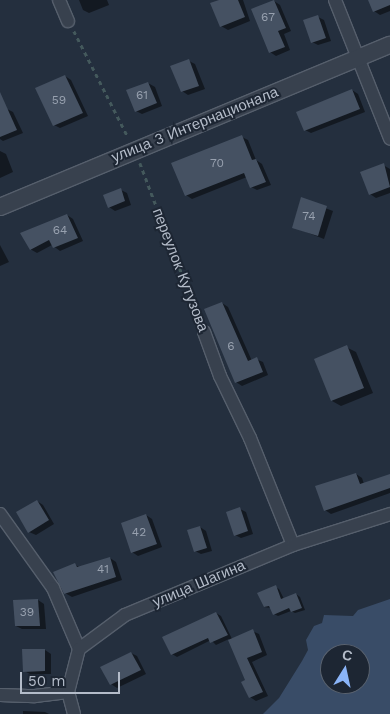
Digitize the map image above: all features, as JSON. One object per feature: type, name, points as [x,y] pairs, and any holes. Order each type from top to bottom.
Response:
[{"type":"street","points":[[59,0],[68,20]]},
{"type":"street","points":[[335,0],[390,138]]},
{"type":"street","name":"улица 3 Интернационала","points":[[0,207],[390,45]]},
{"type":"street","name":"переулок Кутузова","points":[[204,332],[220,376],[250,438],[293,545]]},
{"type":"street","points":[[0,514],[53,588],[79,649],[68,692],[74,714]]},
{"type":"street","name":"улица Шагина","points":[[79,649],[125,615],[293,545],[390,514]]},
{"type":"street","points":[[0,695],[35,696],[68,692]]},
{"type":"path","name":"переулок Кутузова","points":[[68,20],[134,150],[204,332]]},
{"type":"water","points":[[390,599],[390,714],[263,714],[279,698],[302,661],[308,650],[306,640],[314,626],[322,623],[324,615],[353,616],[358,610]]},
{"type":"building","points":[[219,0],[238,0],[245,17],[220,27],[210,3]]},
{"type":"building","points":[[274,0],[286,28],[278,31],[285,47],[269,53],[251,9]]},
{"type":"building","points":[[368,0],[390,0],[390,5],[373,12]]},
{"type":"building","points":[[318,15],[326,38],[311,43],[303,20]]},
{"type":"building","points":[[189,59],[199,86],[181,92],[170,66]]},
{"type":"building","points":[[65,75],[83,113],[53,126],[35,88]]},
{"type":"building","points":[[148,82],[157,103],[135,112],[126,90]]},
{"type":"building","points":[[352,89],[360,109],[304,131],[296,112]]},
{"type":"building","points":[[0,92],[17,130],[0,137]]},
{"type":"building","points":[[242,135],[252,160],[256,159],[266,182],[250,188],[244,173],[185,196],[171,163]]},
{"type":"building","points":[[384,163],[390,187],[369,195],[360,172]]},
{"type":"building","points":[[121,188],[125,201],[108,208],[103,195]]},
{"type":"building","points":[[301,197],[327,206],[318,236],[292,228]]},
{"type":"building","points":[[67,214],[78,238],[53,248],[49,240],[30,250],[20,233]]},
{"type":"building","points":[[222,302],[248,361],[257,357],[263,372],[235,383],[204,309]]},
{"type":"building","points":[[347,345],[364,388],[331,401],[314,359]]},
{"type":"building","points":[[356,473],[360,484],[390,474],[390,488],[324,511],[315,486]]},
{"type":"building","points":[[37,500],[49,520],[28,533],[16,512]]},
{"type":"building","points":[[240,507],[248,531],[234,536],[226,512]]},
{"type":"building","points":[[146,514],[157,544],[131,553],[121,523]]},
{"type":"building","points":[[200,526],[207,548],[194,552],[187,530]]},
{"type":"building","points":[[110,557],[116,577],[64,594],[53,572],[75,563],[77,567]]},
{"type":"building","points":[[276,585],[281,599],[296,593],[302,608],[291,612],[289,608],[273,615],[269,606],[264,607],[257,593]]},
{"type":"building","points":[[38,599],[40,626],[15,626],[13,600]]},
{"type":"building","points":[[216,612],[228,635],[210,643],[208,638],[171,655],[162,637]]},
{"type":"building","points":[[253,629],[262,652],[247,658],[263,692],[249,698],[241,682],[245,680],[228,640]]},
{"type":"building","points":[[22,649],[45,649],[45,671],[23,672]]},
{"type":"building","points":[[131,652],[141,670],[110,685],[100,667]]}]
